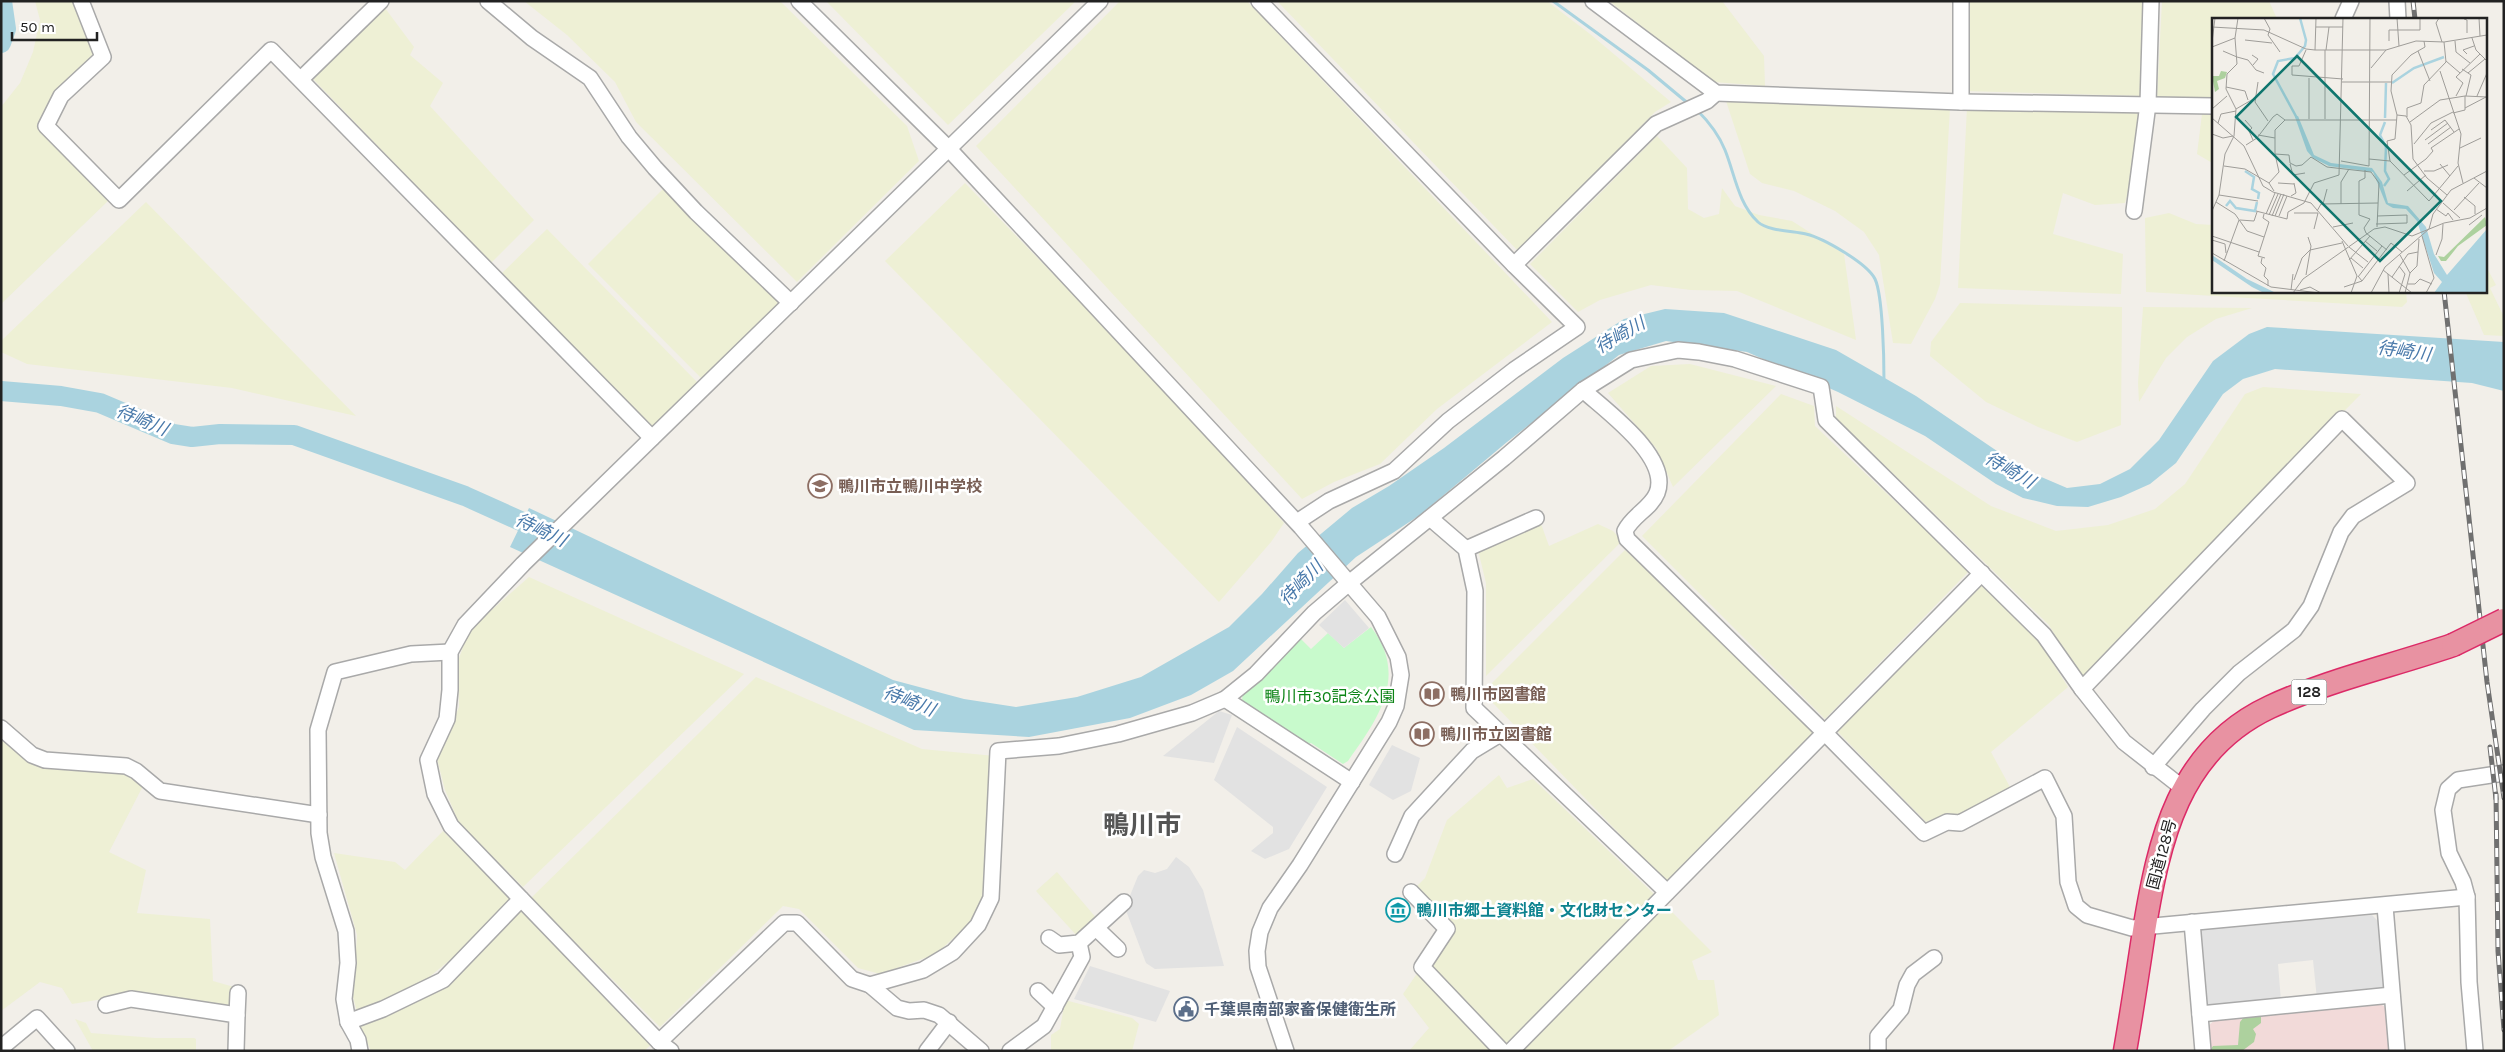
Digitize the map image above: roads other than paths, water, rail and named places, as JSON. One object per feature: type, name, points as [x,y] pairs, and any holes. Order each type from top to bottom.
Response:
[{"type":"highway","name":"国道128号","points":[[2125,1051],[2145,929],[2165,829],[2184,789],[2202,761],[2235,729],[2269,708],[2453,645],[2504,620]]},
{"type":"street","points":[[81,1],[102,57],[61,96],[46,126],[119,200],[271,50],[652,438]]},
{"type":"street","points":[[301,79],[381,1]]},
{"type":"street","points":[[488,1],[532,38],[590,78],[629,137],[655,168],[696,212],[791,303]]},
{"type":"street","points":[[799,1],[948,148],[1299,524],[1378,617],[1389,635],[1398,657],[1401,675],[1396,706],[1389,722],[1352,782],[1270,908],[1260,932],[1257,951],[1258,967],[1286,1051]]},
{"type":"street","points":[[981,1051],[949,1022],[933,1012],[897,1008],[870,985],[852,979],[797,923],[784,923],[665,1046],[521,900],[452,826],[435,794],[428,760],[447,719],[450,690],[450,652],[465,625],[575,512],[1100,1]]},
{"type":"street","points":[[1259,1],[1514,265],[1577,327],[1514,370],[1448,420],[1394,471],[1328,501],[1299,524]]},
{"type":"street","points":[[1593,1],[1712,97]]},
{"type":"street","points":[[1961,1],[1961,102]]},
{"type":"street","points":[[2134,211],[2148,104],[2152,1]]},
{"type":"street","points":[[2343,18],[2351,1]]},
{"type":"street","points":[[2397,1],[2398,18]]},
{"type":"street","points":[[1514,265],[1656,124],[1712,97],[2212,106]]},
{"type":"street","points":[[870,985],[923,970],[942,961],[965,940],[986,912],[991,898],[993,879],[998,751],[1059,746],[1118,734],[1192,713],[1225,699],[1256,674],[1314,613],[1348,581],[1430,518],[1583,390],[1631,360],[1678,350],[1735,359],[1784,373],[1821,387],[1826,420],[2044,635],[2082,689],[2124,742],[2153,767],[2184,789]]},
{"type":"street","points":[[1583,390],[1645,447],[1655,464],[1658,491],[1655,497],[1628,524],[1625,531],[1627,539],[1924,833],[1946,822],[1960,823],[2045,778],[2064,816],[2068,882],[2076,906],[2087,914],[2132,928],[2145,929],[2192,922],[2468,898]]},
{"type":"street","points":[[2082,689],[2342,419],[2407,483],[2352,516],[2341,532],[2311,606],[2294,630],[2239,673],[2203,709],[2153,767]]},
{"type":"street","points":[[1430,518],[1466,549],[1475,591],[1472,701],[1478,715],[1667,892]]},
{"type":"street","points":[[1466,549],[1536,518]]},
{"type":"street","points":[[1511,1051],[1982,573]]},
{"type":"street","points":[[360,1051],[358,1040],[348,1022],[344,999],[348,963],[346,931],[323,857],[319,816],[318,730],[335,672],[411,654],[450,652]]},
{"type":"street","points":[[1225,699],[1352,782]]},
{"type":"street","points":[[1,728],[32,755],[45,760],[126,766],[136,771],[160,791],[319,816]]},
{"type":"street","points":[[1395,854],[1412,816],[1472,751],[1500,734]]},
{"type":"street","points":[[2475,1051],[2469,982],[2468,898],[2446,843],[2444,800],[2448,789],[2458,780],[2504,773]]},
{"type":"street","points":[[1410,892],[1447,929],[1422,967],[1502,1051]]},
{"type":"street","points":[[348,1022],[383,1009],[443,980],[521,900]]},
{"type":"street","points":[[1049,938],[1059,944],[1079,943],[1124,902]]},
{"type":"street","points":[[2385,906],[2397,1051]]},
{"type":"street","points":[[2192,922],[2203,1051]]},
{"type":"street","points":[[1096,928],[1118,949]]},
{"type":"street","points":[[1010,1051],[1044,1026],[1082,957],[1079,943]]},
{"type":"street","points":[[1878,1051],[1878,1036],[1901,1009],[1907,986],[1913,974],[1934,958]]},
{"type":"street","points":[[1038,991],[1056,1007]]},
{"type":"street","points":[[236,1051],[238,993]]},
{"type":"street","points":[[2200,1014],[2392,995]]},
{"type":"street","points":[[106,1005],[131,999],[237,1016]]},
{"type":"street","points":[[1,1048],[37,1018],[67,1051]]},
{"type":"street","points":[[927,1051],[949,1022]]},
{"type":"water","points":[[1665,309],[1724,313],[1836,350],[1916,396],[2025,470],[2067,488],[2100,484],[2130,469],[2159,440],[2213,361],[2249,334],[2267,327],[2504,342],[2504,391],[2472,383],[2275,369],[2243,379],[2223,394],[2176,463],[2150,484],[2121,497],[2088,507],[2057,506],[2023,498],[1996,484],[1925,436],[1838,392],[1747,352],[1666,341],[1619,355],[1507,442],[1420,515],[1356,557],[1233,671],[1191,695],[1130,718],[1029,737],[914,730],[510,547],[529,508],[893,680],[964,699],[1016,707],[1077,697],[1141,677],[1229,627],[1262,594],[1298,553],[1352,508],[1389,486],[1444,448],[1563,358],[1624,319]]},
{"type":"waterway","name":"待崎川","points":[[1,43],[6,29],[2,1]]},
{"type":"waterway","points":[[1553,1],[1648,70],[1690,105]]},
{"type":"waterway","points":[[1697,110],[1720,139],[1741,197],[1758,222],[1768,227],[1806,234],[1823,240],[1854,259],[1875,279],[1880,299],[1884,382]]},
{"type":"waterway","name":"待崎川","points":[[1,391],[61,396],[100,403],[173,434],[192,437],[220,434],[294,435],[465,496],[547,533]]},
{"type":"railway","points":[[2413,1],[2415,18]]},
{"type":"railway","points":[[2444,292],[2487,682],[2504,798]]},
{"type":"railway","points":[[2490,747],[2496,799]]},
{"type":"railway","points":[[2496,794],[2498,951],[2504,1030]]},
{"type":"place","name":"鴨川市立鴨川中学校","points":[[820,486]]},
{"type":"place","name":"鴨川市図書館","points":[[1432,694]]},
{"type":"place","name":"鴨川市立図書館","points":[[1422,734]]},
{"type":"place","name":"鴨川市郷土資料館・文化財センター","points":[[1398,910]]},
{"type":"place","name":"千葉県南部家畜保健衛生所","points":[[1186,1009]]},
{"type":"district","name":"鴨川市","points":[[1142,825]]},
{"type":"park label","name":"鴨川市30記念公園","points":[[1330,696]]}]
